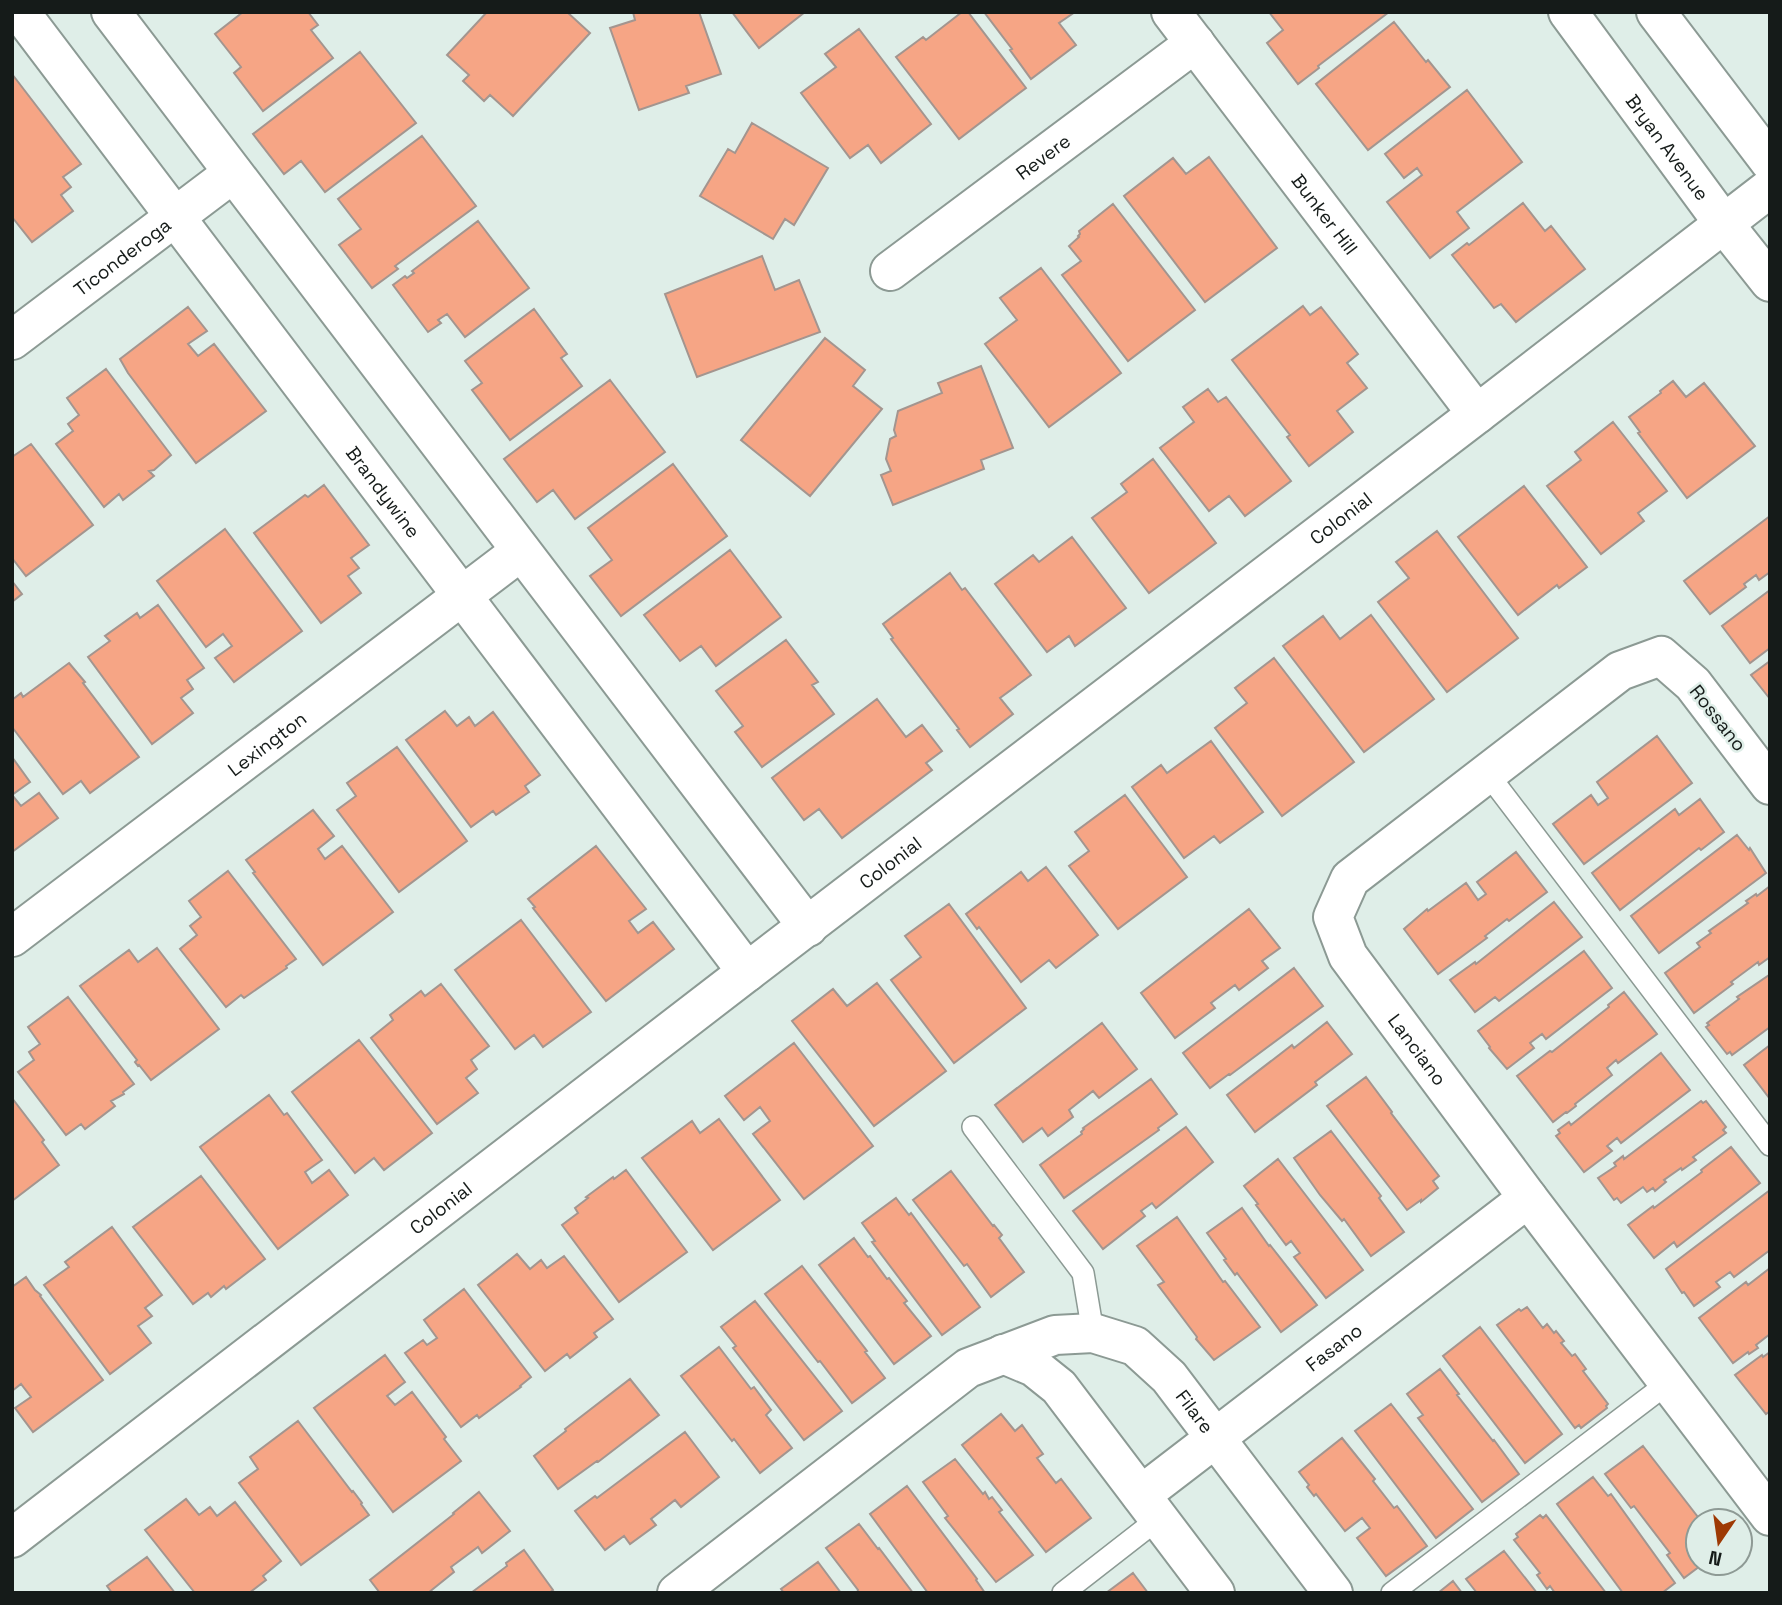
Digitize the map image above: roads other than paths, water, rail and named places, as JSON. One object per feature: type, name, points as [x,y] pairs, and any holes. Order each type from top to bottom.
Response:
[{"type":"street","name":"Brandywine","points":[[20,12],[747,972]]},
{"type":"street","points":[[111,12],[808,927]]},
{"type":"street","name":"Bunker Hill","points":[[1171,12],[1478,414]]},
{"type":"street","name":"Bryan Avenue","points":[[1568,12],[1770,282]]},
{"type":"street","points":[[1656,12],[1770,162]]},
{"type":"street","name":"Revere","points":[[890,271],[1195,43]]},
{"type":"street","name":"Ticonderoga","points":[[12,340],[233,173]]},
{"type":"street","name":"Colonial","points":[[12,1538],[1770,188]]},
{"type":"street","name":"Lexington","points":[[12,937],[521,551]]},
{"type":"street","name":"Lanciano","points":[[1661,656],[1620,671],[1350,879],[1333,916],[1348,956],[1770,1516]]},
{"type":"street","name":"Rossano","points":[[1661,656],[1693,684],[1770,785]]},
{"type":"street","name":"Fasano","points":[[1150,1507],[1215,1437],[1528,1198]]},
{"type":"street","name":"Filare","points":[[677,1593],[968,1368],[1055,1335],[1093,1333],[1135,1346],[1169,1377],[1333,1593]]},
{"type":"street","points":[[1003,1354],[1034,1367],[1059,1387],[1214,1593]]},
{"type":"lane","points":[[1487,773],[1770,1145]]},
{"type":"lane","points":[[973,1127],[1083,1273],[1093,1333]]},
{"type":"lane","points":[[1392,1593],[1668,1383]]},
{"type":"lane","points":[[1063,1593],[1150,1507]]}]
